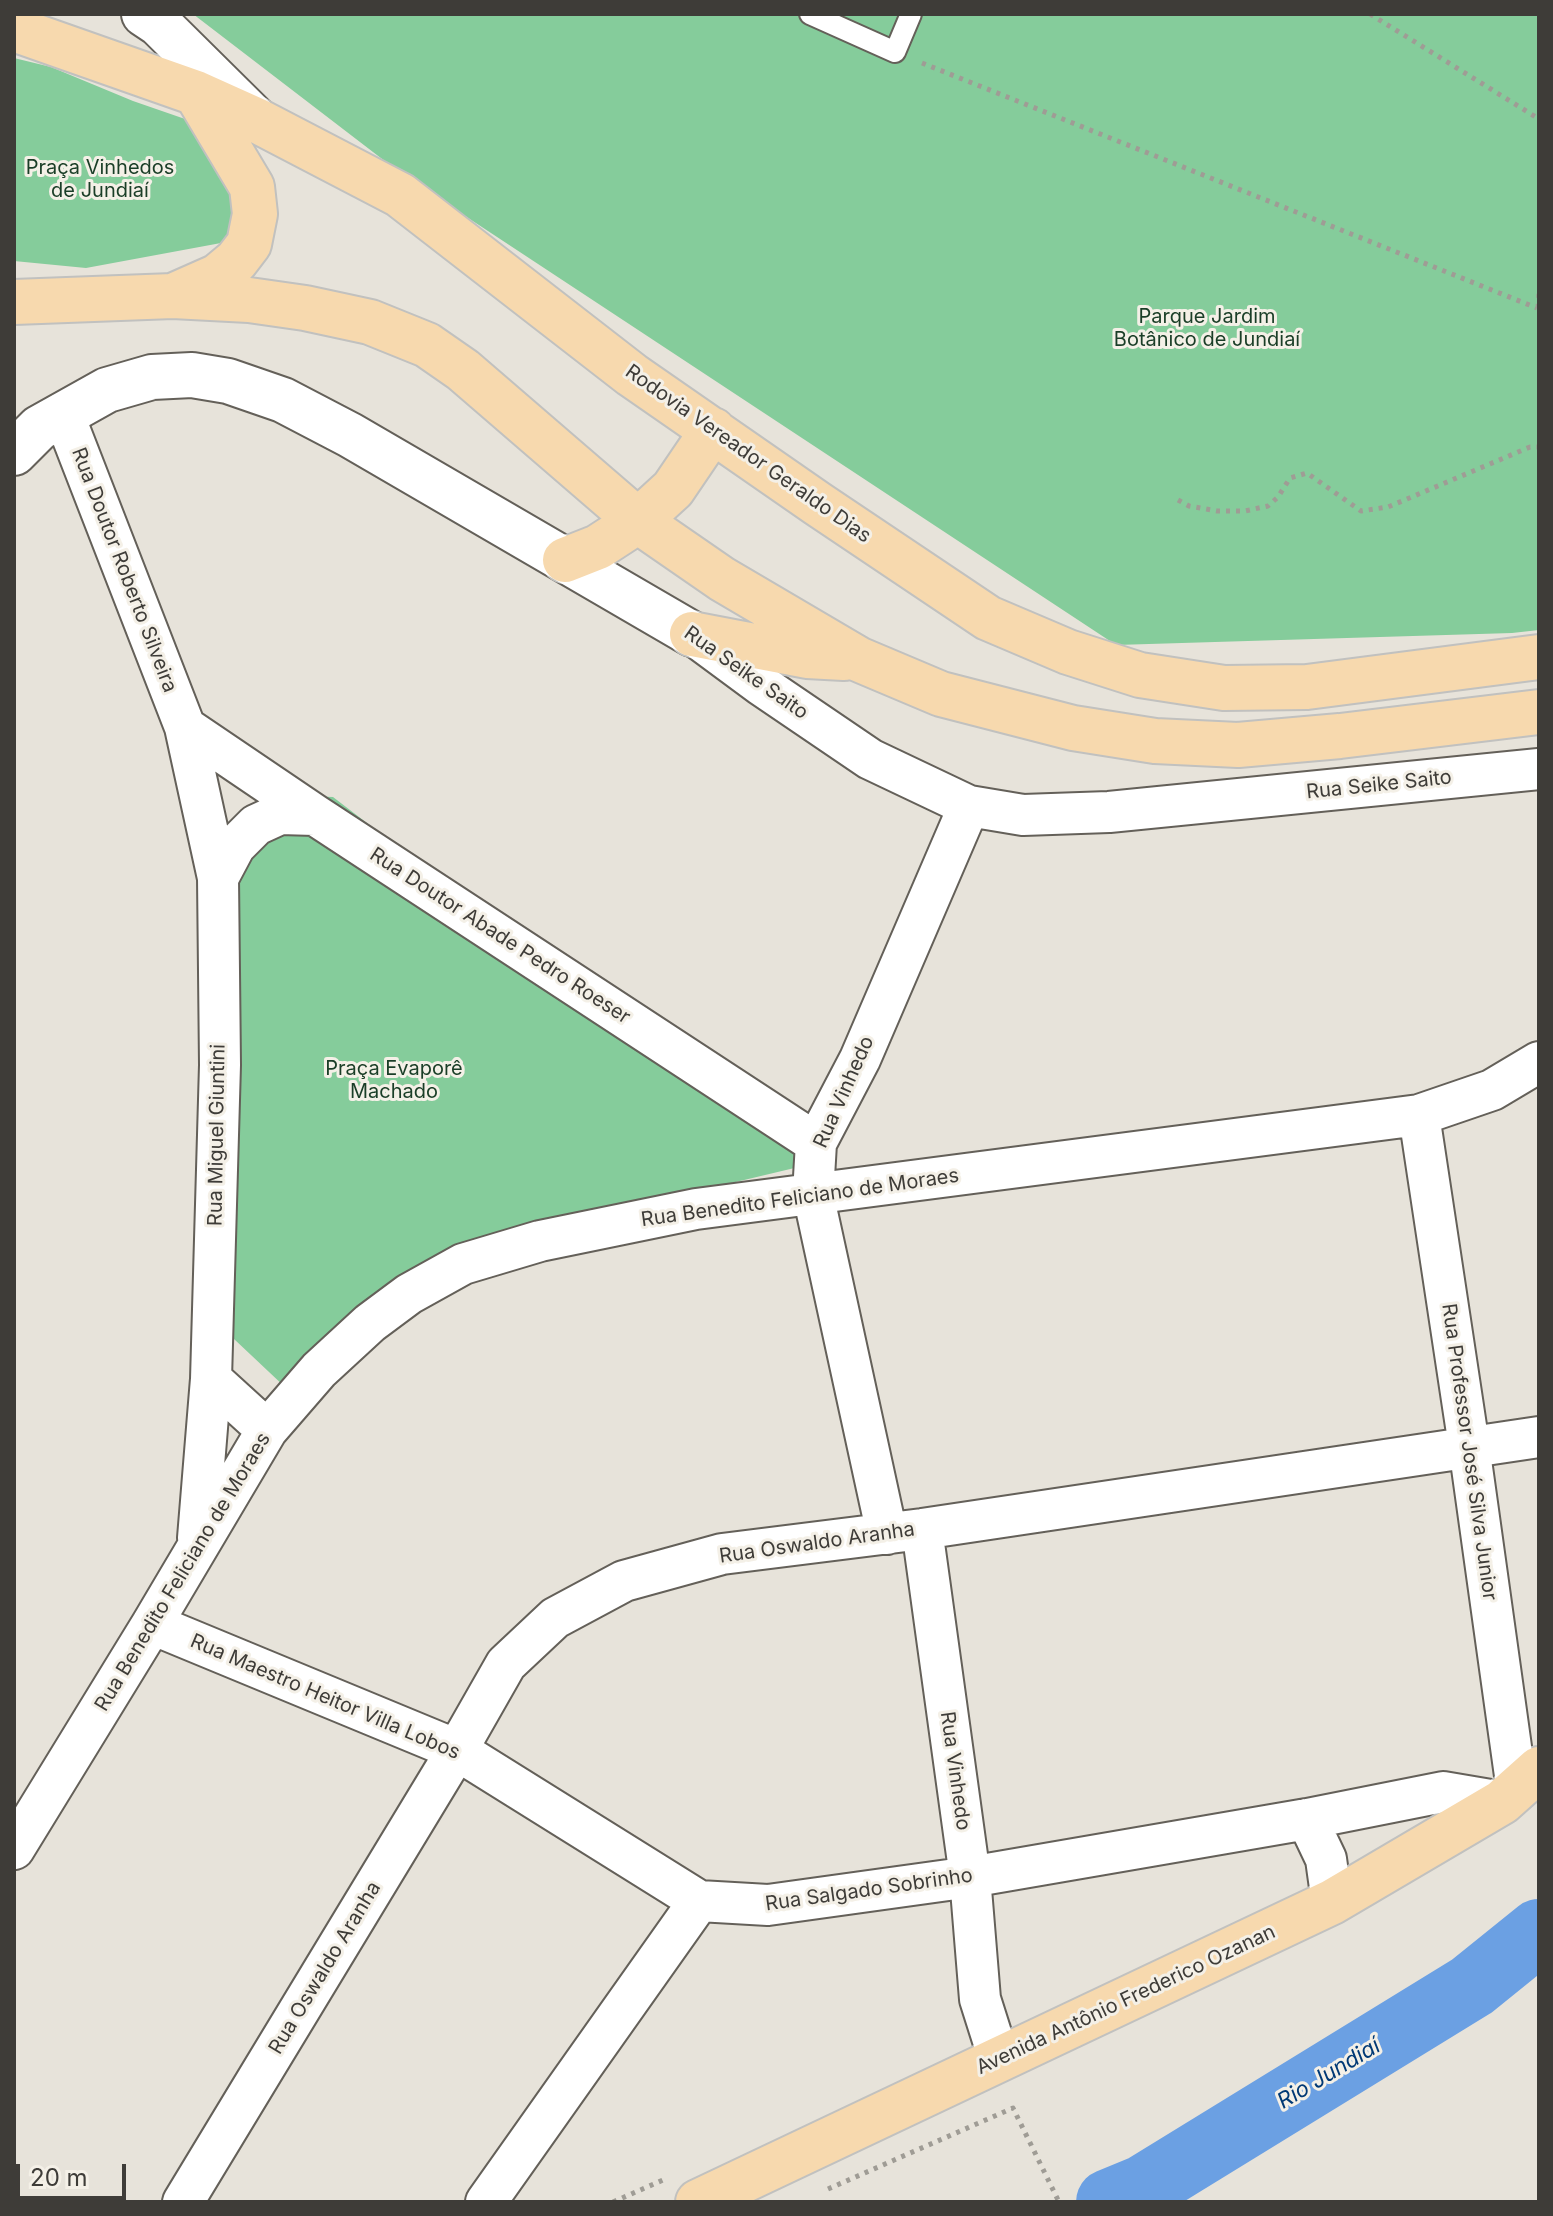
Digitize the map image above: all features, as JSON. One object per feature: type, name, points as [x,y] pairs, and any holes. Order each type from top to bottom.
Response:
[{"type":"main road","points":[[144,14],[159,24],[256,120]]},
{"type":"main road","name":"Rodovia Vereador Geraldo Dias","points":[[14,29],[196,93],[256,120],[400,195],[632,375],[818,504],[988,618],[1068,652],[1140,675],[1224,688],[1307,687],[1539,657]]},
{"type":"main road","points":[[173,296],[218,276],[236,261],[249,244],[255,214],[252,187],[196,93]]},
{"type":"main road","points":[[14,302],[173,296],[249,300],[370,322],[427,345],[463,370],[638,521],[722,579],[858,659],[941,694],[1073,728],[1155,741],[1238,745],[1539,712]]},
{"type":"main road","name":"Rua Seike Saito","points":[[32,432],[107,390],[152,377],[192,375],[228,381],[283,400],[350,435],[692,634]]},
{"type":"main road","points":[[565,560],[598,547],[638,521],[673,489],[713,430]]},
{"type":"main road","points":[[692,634],[807,656],[858,659]]},
{"type":"main road","name":"Avenida Antônio Frederico Ozanan","points":[[698,2202],[1332,1902],[1519,1787]]},
{"type":"street","name":"Rua Doutor Roberto Silveira","points":[[32,432],[185,727]]},
{"type":"street","name":"Rua Seike Saito","points":[[692,634],[870,759],[969,806],[1023,815],[1109,812],[1539,769]]},
{"type":"street","name":"Rua Doutor Abade Pedro Roeser","points":[[185,727],[816,1143]]},
{"type":"street","name":"Rua Miguel Giuntini","points":[[185,727],[218,878],[220,1065],[211,1379],[197,1545]]},
{"type":"street","name":"Rua Vinhedo","points":[[969,806],[860,1059],[816,1143],[813,1194],[904,1531],[970,1877],[980,1999],[999,2059]]},
{"type":"street","points":[[218,878],[235,846],[256,825],[280,814],[315,815]]},
{"type":"street","name":"Rua Benedito Feliciano de Moraes","points":[[14,1849],[267,1430],[319,1370],[370,1323],[409,1294],[463,1264],[540,1241],[696,1209],[1419,1115],[1492,1090],[1539,1062]]},
{"type":"street","name":"Rua Professor José Silva Junior","points":[[1419,1115],[1519,1787]]},
{"type":"street","points":[[211,1379],[267,1430]]},
{"type":"street","name":"Rua Oswaldo Aranha","points":[[183,2202],[506,1664],[555,1618],[624,1581],[722,1554],[904,1531],[1539,1437]]},
{"type":"street","name":"Rua Maestro Heitor Villa Lobos","points":[[152,1624],[457,1750],[699,1901]]},
{"type":"street","name":"Rua Salgado Sobrinho","points":[[699,1901],[768,1905],[970,1877],[1307,1819],[1443,1792],[1519,1787]]},
{"type":"street","points":[[1307,1819],[1326,1859],[1332,1902]]},
{"type":"street","points":[[486,2202],[699,1901]]},
{"type":"lane","points":[[810,14],[895,52],[911,14]]},
{"type":"path","points":[[1370,14],[1539,119]]},
{"type":"path","points":[[895,52],[1538,308],[1539,293]]},
{"type":"path","points":[[1178,500],[1189,506],[1217,511],[1245,511],[1268,506],[1290,478],[1307,473],[1361,511],[1388,507],[1530,447],[1539,447]]},
{"type":"path","points":[[824,2191],[1013,2108],[1059,2202]]},
{"type":"green space","name":"Parque Jardim Botânico de Jundiaí","points":[[193,14],[1539,14],[1539,630],[1116,645],[403,175]]},
{"type":"green space","name":"Praça Vinhedos de Jundiaí","points":[[14,58],[51,67],[185,119],[228,185],[237,221],[221,243],[86,268],[14,261]]},
{"type":"green space","name":"Praça Evaporê Machado","points":[[285,795],[333,797],[771,1133],[828,1160],[505,1237],[286,1388],[234,1339],[199,1275],[212,844]]},
{"type":"waterway","name":"Rio Jundiaí","points":[[1109,2202],[1143,2188],[1472,1986],[1539,1932]]}]
